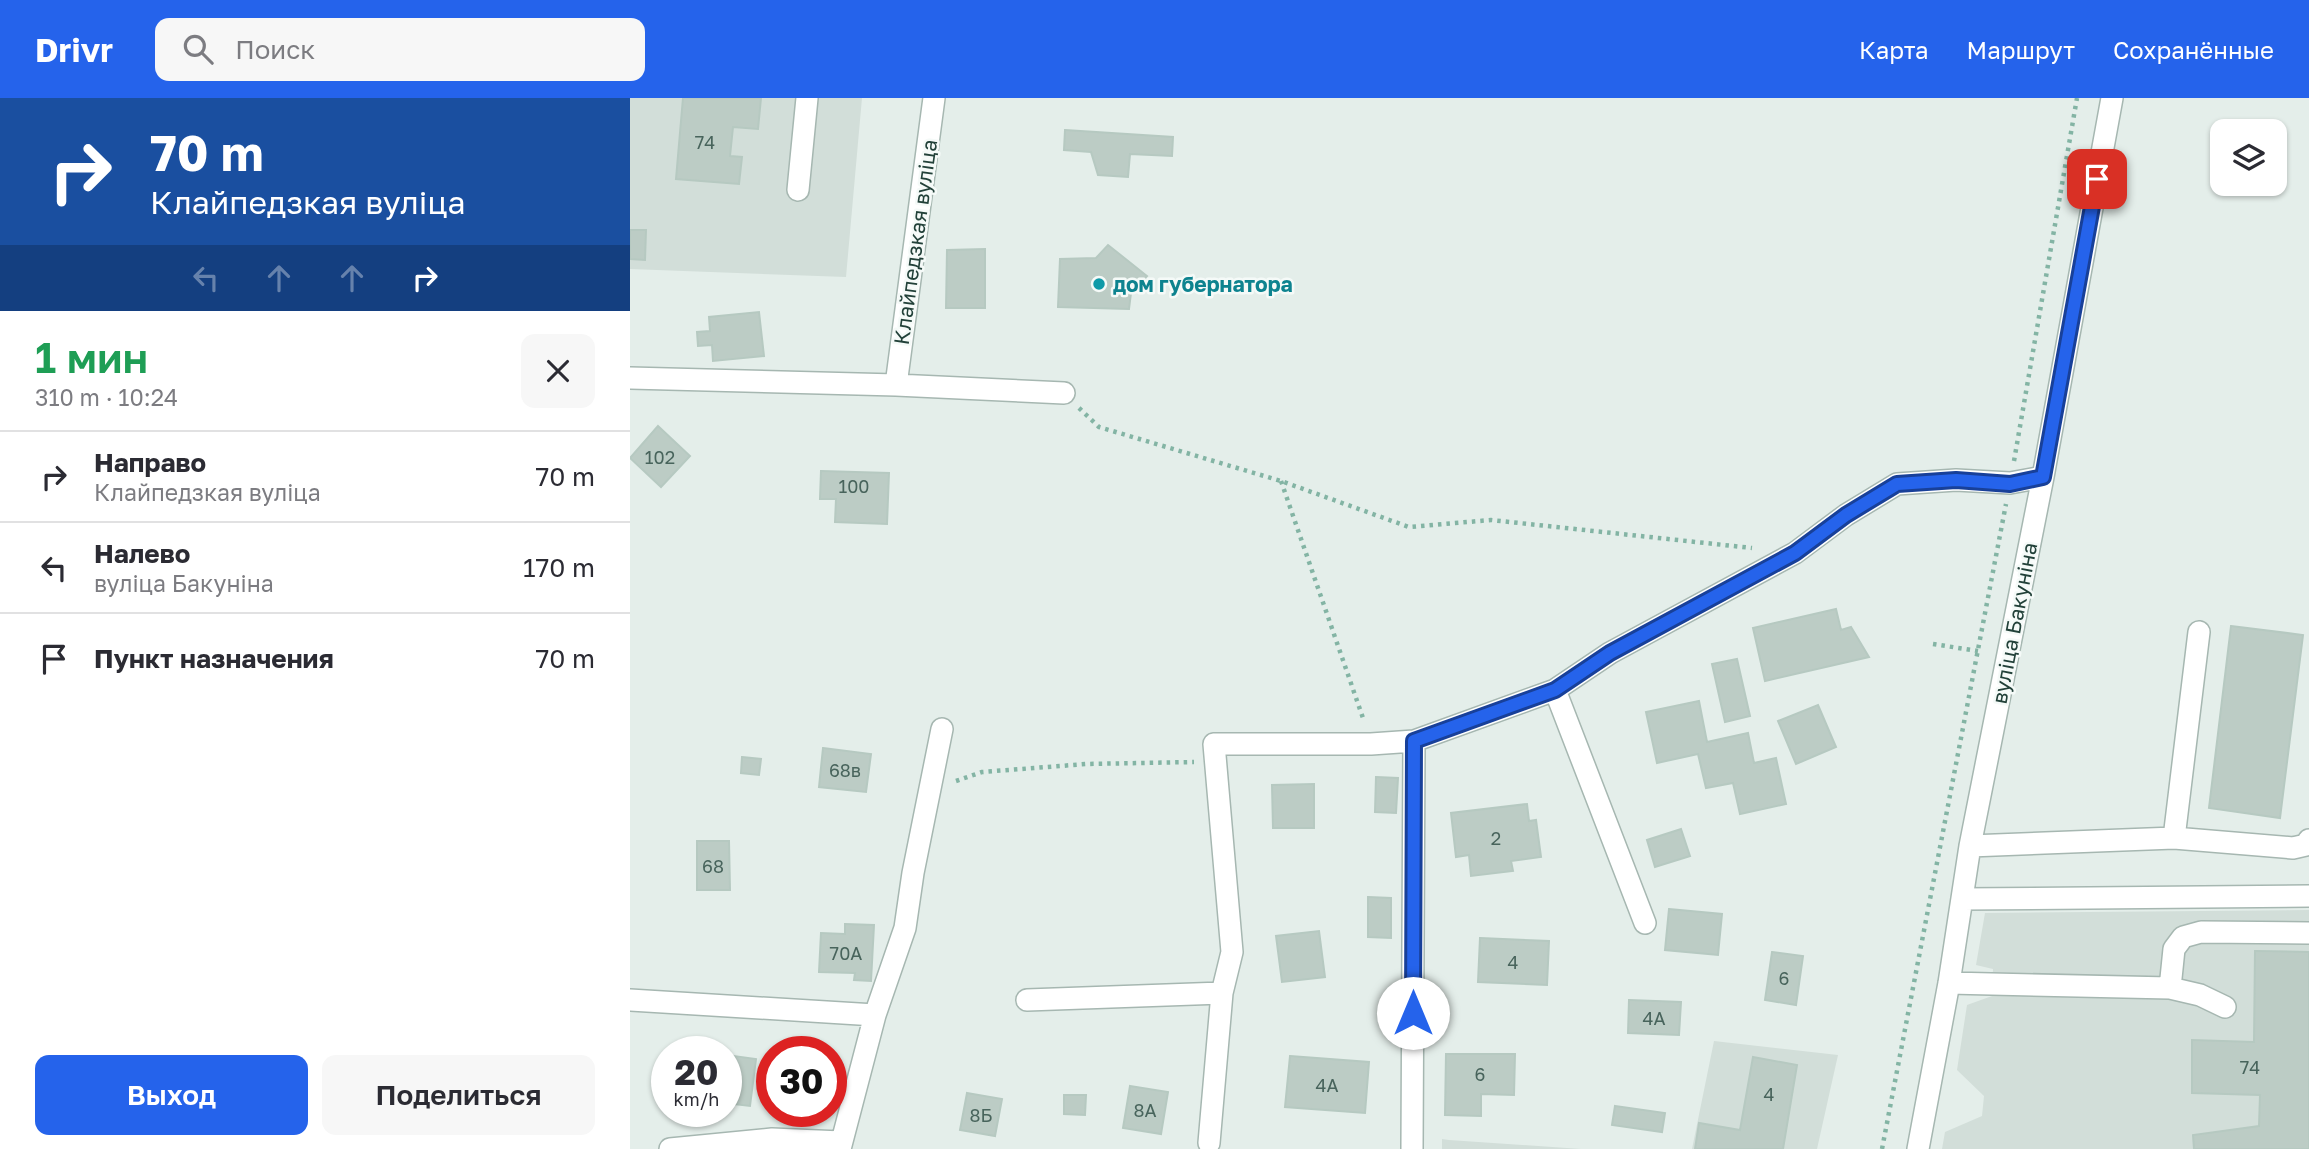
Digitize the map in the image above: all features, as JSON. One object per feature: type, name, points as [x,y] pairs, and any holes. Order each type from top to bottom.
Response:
[{"type":"street","points":[[798,190],[807,98]]},
{"type":"street","name":"Клайпедзкая вуліца","points":[[896,385],[934,98]]},
{"type":"street","name":"вуліца Бакуніна","points":[[1918,1149],[1949,983],[1970,846],[2043,477],[2112,98]]},
{"type":"street","points":[[630,378],[896,385],[1064,393]]},
{"type":"street","points":[[1209,1143],[1222,993],[1232,952],[1214,744],[1371,744],[1414,741],[1555,690],[1610,653],[1795,553],[1846,515],[1897,484],[1956,480],[2010,484],[2043,477]]},
{"type":"street","points":[[2174,838],[2199,632]]},
{"type":"street","points":[[1555,690],[1645,923]]},
{"type":"street","points":[[670,1149],[772,1139],[841,1146],[875,1015],[905,928],[913,873],[942,729]]},
{"type":"street","points":[[1412,1149],[1414,741]]},
{"type":"street","points":[[1970,846],[2174,838],[2293,848],[2306,845],[2309,841]]},
{"type":"street","points":[[1962,899],[2309,896]]},
{"type":"street","points":[[2170,988],[2174,949],[2183,937],[2201,932],[2309,933]]},
{"type":"street","points":[[1949,983],[2170,988],[2200,995],[2225,1007]]},
{"type":"street","points":[[1027,1000],[1222,993]]},
{"type":"street","points":[[630,1000],[875,1015]]},
{"type":"path","points":[[1882,1149],[2010,484],[2077,98]]},
{"type":"path","points":[[1064,393],[1099,427],[1281,481],[1409,527],[1491,520],[1753,548]]},
{"type":"path","points":[[1281,481],[1371,744]]},
{"type":"path","points":[[1933,644],[1978,651]]},
{"type":"path","points":[[929,791],[982,772],[1086,764],[1215,762]]},
{"type":"shaded area","points":[[630,98],[862,98],[846,277],[630,269]]},
{"type":"shaded area","points":[[2309,910],[2309,1149],[1942,1149],[1945,1132],[1982,1116],[1984,1096],[1957,1070],[1967,1005],[1992,996],[1993,969],[1976,965],[1985,913]]},
{"type":"shaded area","points":[[1714,1041],[1838,1055],[1817,1149],[1692,1149]]},
{"type":"shaded area","points":[[1442,1139],[1449,1140],[1581,1149],[1442,1149]]},
{"type":"building","points":[[683,98],[761,98],[758,129],[733,127],[730,156],[742,157],[739,184],[676,179]]},
{"type":"building","points":[[1065,130],[1173,137],[1172,156],[1130,154],[1128,177],[1098,175],[1091,152],[1064,150]]},
{"type":"building","points":[[630,230],[646,230],[645,260],[630,259]]},
{"type":"building","name":"дом губернатора","points":[[1108,245],[1147,276],[1131,293],[1129,309],[1058,307],[1060,259],[1096,258]]},
{"type":"building","points":[[985,249],[985,308],[946,308],[947,250]]},
{"type":"building","points":[[759,312],[764,356],[713,361],[712,345],[698,346],[697,332],[710,331],[709,317]]},
{"type":"building","points":[[658,426],[690,456],[661,487],[630,458]]},
{"type":"building","points":[[821,471],[889,473],[887,524],[835,522],[836,499],[820,499]]},
{"type":"building","points":[[1836,609],[1841,630],[1851,627],[1869,657],[1765,681],[1753,628]]},
{"type":"building","points":[[2231,626],[2303,635],[2280,818],[2209,808]]},
{"type":"building","points":[[1737,659],[1750,716],[1725,722],[1712,664]]},
{"type":"building","points":[[1699,701],[1707,742],[1748,733],[1754,763],[1776,758],[1786,804],[1740,814],[1733,783],[1706,788],[1698,754],[1657,763],[1646,712]]},
{"type":"building","points":[[1818,705],[1836,747],[1796,764],[1778,721]]},
{"type":"building","points":[[823,748],[871,754],[866,792],[819,787]]},
{"type":"building","points":[[742,757],[761,759],[759,775],[741,773]]},
{"type":"building","points":[[1376,777],[1398,778],[1396,813],[1375,812]]},
{"type":"building","points":[[1314,784],[1314,828],[1273,828],[1272,785]]},
{"type":"building","points":[[1527,804],[1529,821],[1536,820],[1541,857],[1511,861],[1513,871],[1471,876],[1469,855],[1456,857],[1451,813]]},
{"type":"building","points":[[1681,829],[1690,856],[1655,867],[1647,840]]},
{"type":"building","points":[[697,841],[729,841],[730,890],[697,890]]},
{"type":"building","points":[[1368,897],[1391,898],[1391,938],[1368,937]]},
{"type":"building","points":[[1669,909],[1722,914],[1718,955],[1665,950]]},
{"type":"building","points":[[845,924],[874,925],[871,981],[854,980],[855,973],[819,972],[821,933],[845,934]]},
{"type":"building","points":[[1319,931],[1325,977],[1282,982],[1276,936]]},
{"type":"building","points":[[1480,938],[1549,941],[1547,985],[1478,982]]},
{"type":"building","points":[[2255,951],[2309,952],[2309,1149],[2194,1149],[2193,1135],[2259,1126],[2260,1095],[2192,1093],[2192,1040],[2254,1042]]},
{"type":"building","points":[[1772,952],[1803,956],[1796,1005],[1765,1000]]},
{"type":"building","points":[[1629,1000],[1681,1002],[1679,1035],[1628,1033]]},
{"type":"building","points":[[1446,1054],[1515,1054],[1514,1095],[1481,1094],[1481,1116],[1445,1115]]},
{"type":"building","points":[[1290,1056],[1369,1062],[1365,1113],[1285,1107]]},
{"type":"building","points":[[742,1057],[756,1059],[750,1106],[742,1105]]},
{"type":"building","points":[[1753,1057],[1797,1065],[1783,1149],[1695,1149],[1699,1123],[1740,1130]]},
{"type":"building","points":[[1130,1086],[1168,1092],[1161,1134],[1123,1128]]},
{"type":"building","points":[[967,1093],[1002,1099],[995,1136],[960,1130]]},
{"type":"building","points":[[1064,1095],[1086,1095],[1085,1115],[1064,1114]]},
{"type":"building","points":[[1615,1106],[1665,1113],[1662,1132],[1612,1125]]},
{"type":"place","name":"дом губернатора","points":[[1099,284]]},
{"type":"route","points":[[1413,1013],[1414,741],[1555,690],[1610,653],[1795,553],[1846,515],[1897,484],[1956,480],[2010,484],[2043,477],[2097,179]]}]
